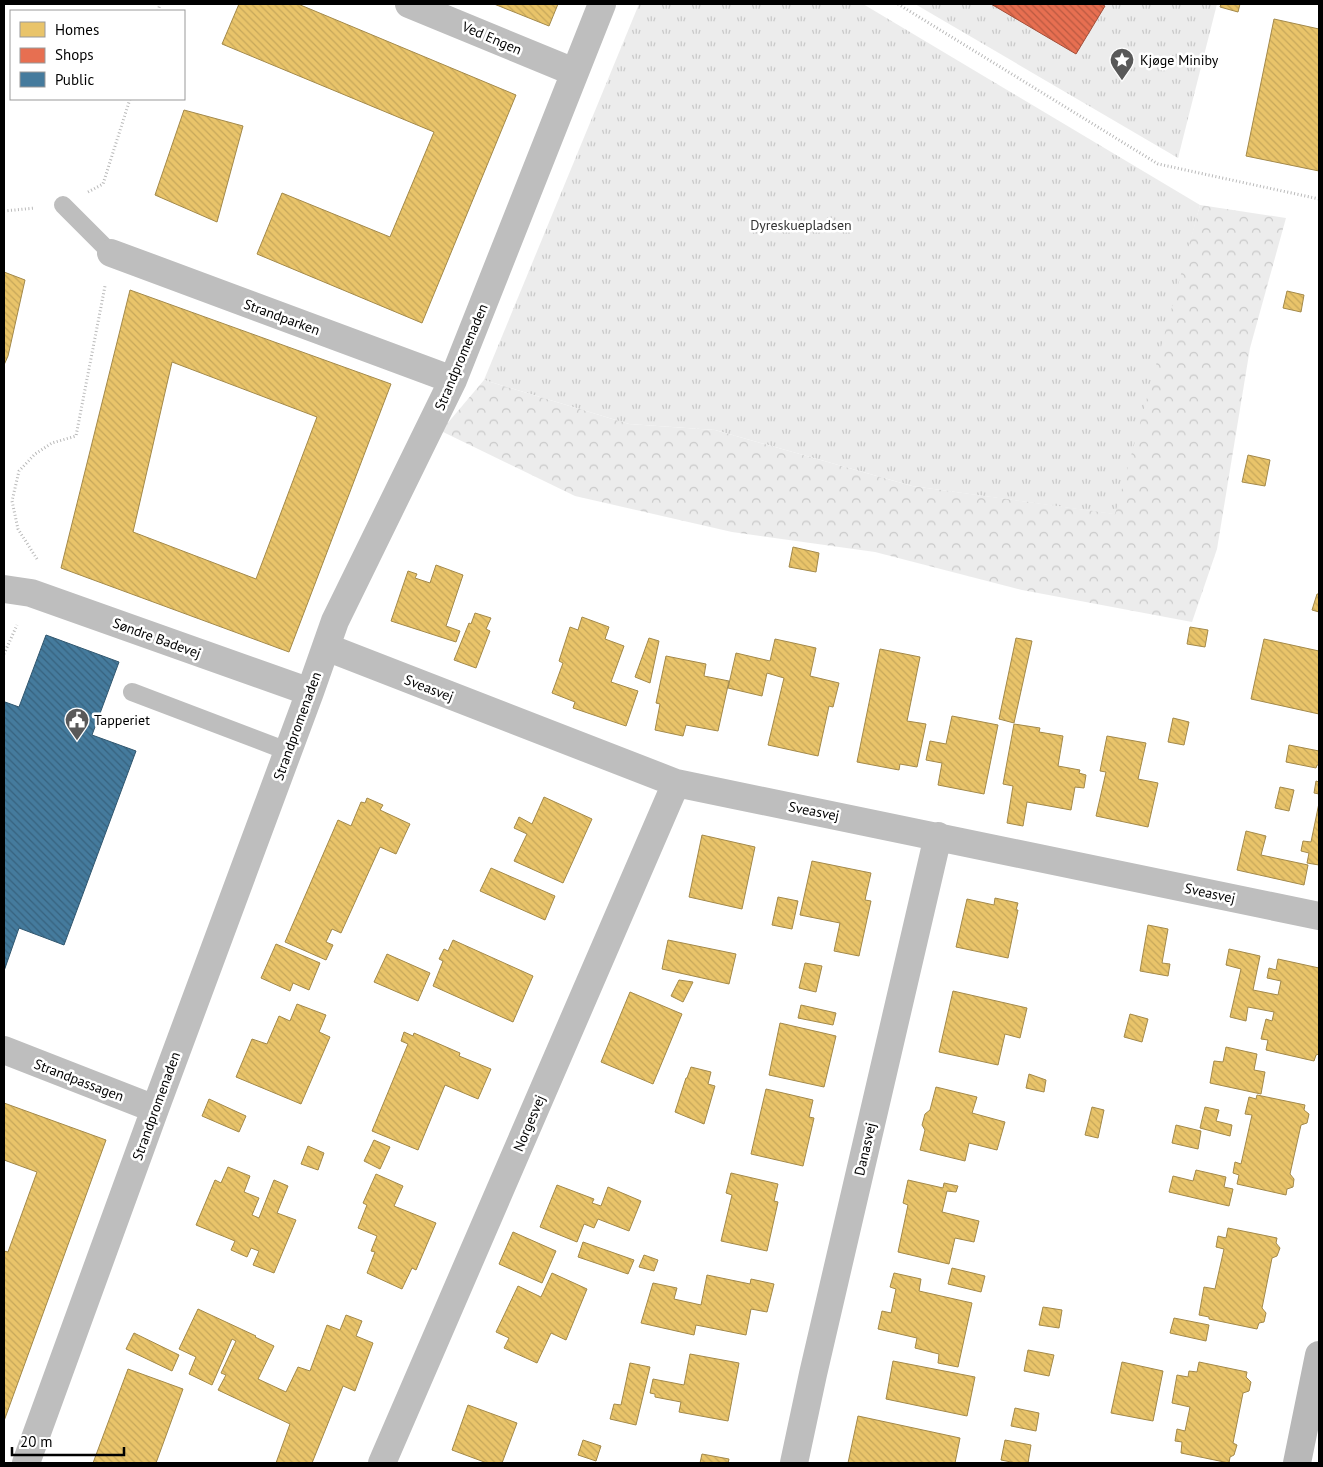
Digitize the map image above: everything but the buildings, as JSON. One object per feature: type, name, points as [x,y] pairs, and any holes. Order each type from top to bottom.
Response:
[{"type":"street","name":"Ved Engen","points":[[409,4],[574,72]]},
{"type":"street","name":"Strandpromenaden","points":[[26,1463],[154,1109],[310,692],[334,621],[453,380],[602,4]]},
{"type":"street","name":"Strandparken","points":[[111,254],[453,380]]},
{"type":"street","name":"Søndre Badevej","points":[[4,588],[31,593],[310,692]]},
{"type":"street","name":"Sveasvej","points":[[326,647],[676,783],[1319,916]]},
{"type":"street","name":"Norgesvej","points":[[382,1463],[676,783]]},
{"type":"street","name":"Danasvej","points":[[794,1463],[802,1420],[938,836]]},
{"type":"street","name":"Strandpassagen","points":[[4,1050],[154,1109]]},
{"type":"street","points":[[1297,1463],[1319,1355]]},
{"type":"lane","points":[[63,205],[111,254]]},
{"type":"lane","points":[[132,692],[287,751]]},
{"type":"path","points":[[898,4],[1158,164],[1319,199]]},
{"type":"path","points":[[63,205],[103,184],[130,100]]},
{"type":"path","points":[[4,654],[31,593],[41,564],[18,529],[12,501],[19,471],[35,454],[52,443],[76,436],[111,254]]},
{"type":"green space","name":"Dyreskuepladsen","points":[[639,4],[863,4],[1200,205],[1120,515],[912,486],[715,430],[629,424],[484,380]]},
{"type":"green space","name":"Kjøge Miniby","points":[[915,4],[1217,4],[1178,158]]},
{"type":"green space","points":[[1200,205],[1286,218],[1250,348],[1217,549],[1192,622],[1022,590],[875,552],[732,532],[575,496],[441,431],[484,380],[629,424],[715,430],[912,486],[1115,514]]},
{"type":"place","name":"Kjøge Miniby","points":[[1122,81]]},
{"type":"place","name":"Tapperiet","points":[[77,741]]}]
